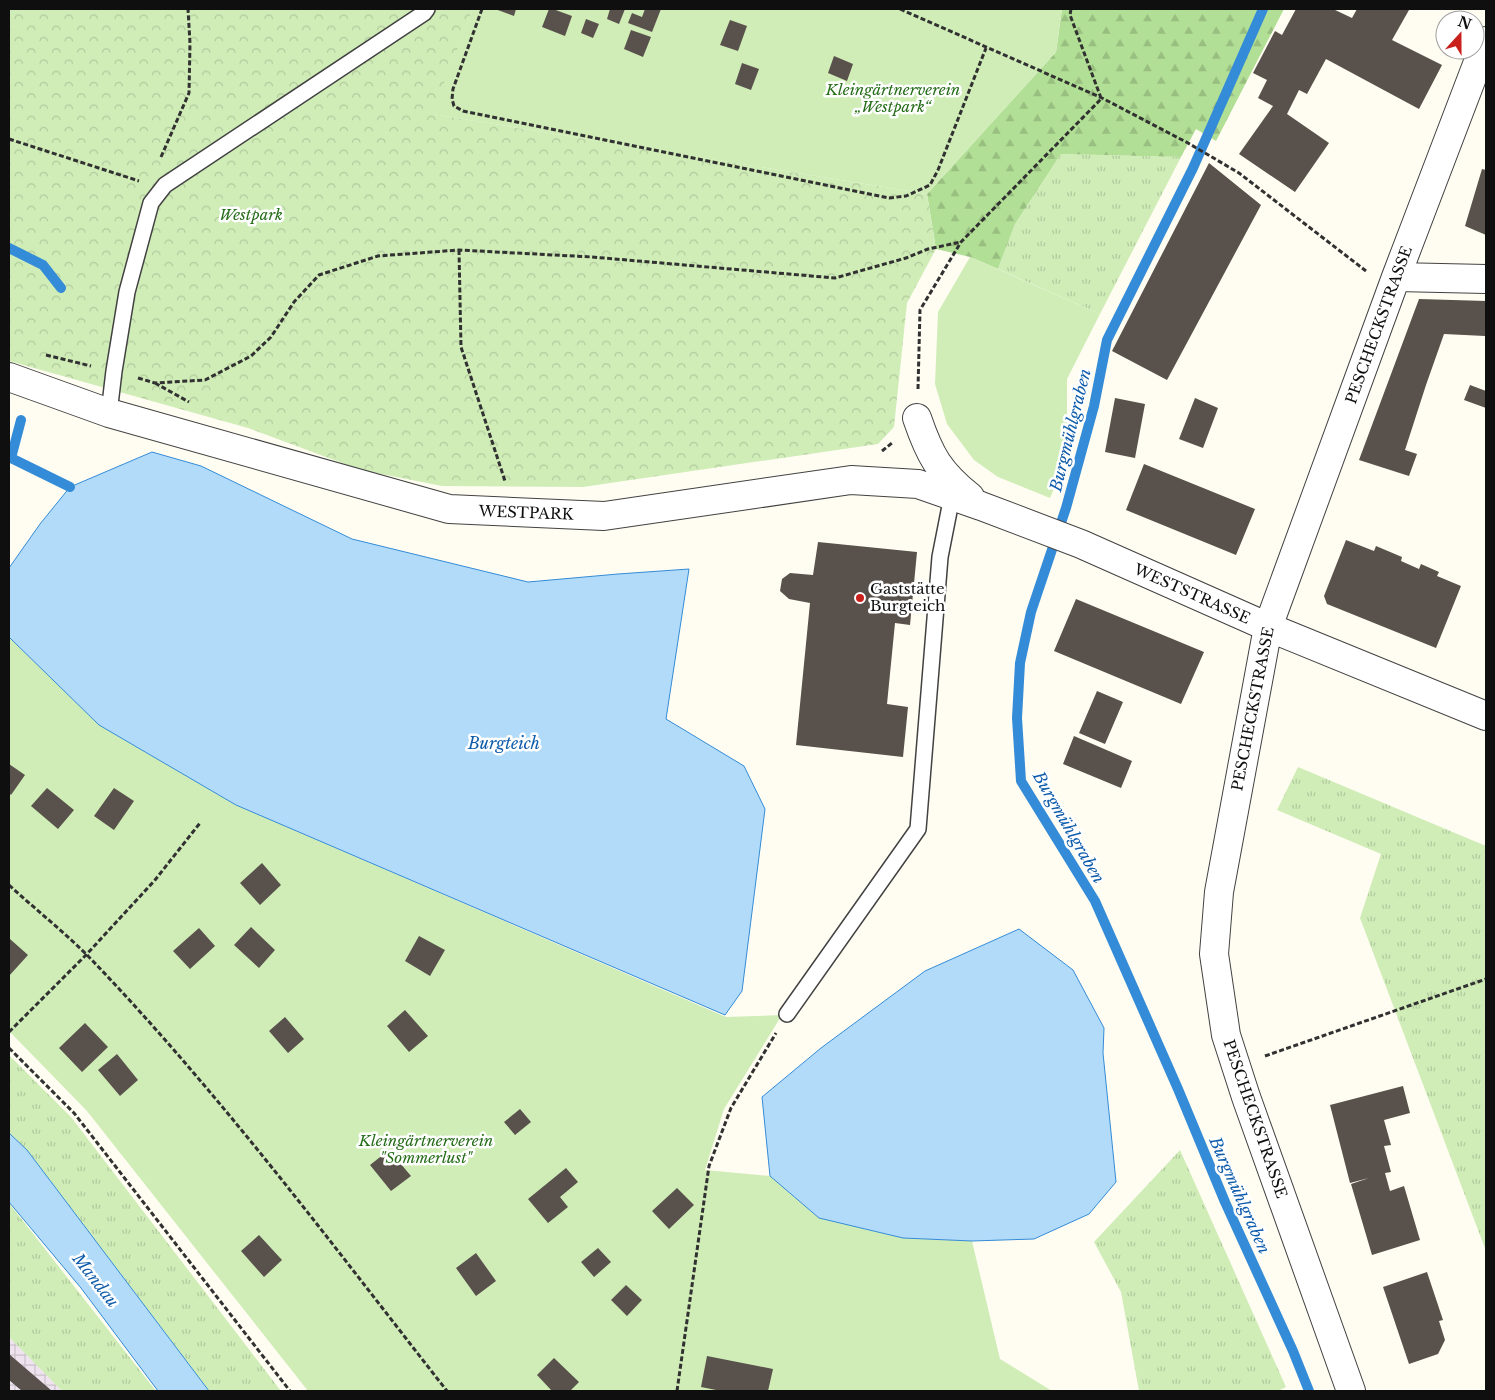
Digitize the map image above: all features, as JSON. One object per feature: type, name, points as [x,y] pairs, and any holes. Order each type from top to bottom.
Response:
[{"type":"street","name":"PESCHECKSTRASSE","points":[[1351,1391],[1226,1035],[1214,954],[1219,892],[1268,627],[1396,277],[1486,41]]},
{"type":"street","points":[[1396,277],[1486,279]]},
{"type":"street","name":"WESTPARK","points":[[9,376],[109,413],[449,509],[604,516],[851,480]]},
{"type":"street","name":"WESTSTRASSE","points":[[917,418],[925,441],[940,470],[981,506]]},
{"type":"street","name":"WESTSTRASSE","points":[[851,480],[918,484],[981,506],[1081,544],[1268,627],[1486,716]]},
{"type":"lane","points":[[109,413],[127,292],[151,203],[165,185],[424,13],[427,9]]},
{"type":"lane","points":[[787,1014],[918,829],[940,557],[952,496]]},
{"type":"path","points":[[160,160],[189,93],[190,42],[188,9]]},
{"type":"path","points":[[482,9],[453,89],[452,99],[454,106],[463,111],[889,198],[906,196],[930,185],[938,170],[986,48]]},
{"type":"path","points":[[900,9],[1102,98],[1188,143],[1239,173],[1368,273],[1396,277]]},
{"type":"path","points":[[1071,9],[1070,15],[1102,98]]},
{"type":"path","points":[[881,452],[894,441],[907,443],[917,418],[920,310],[961,242],[1102,98]]},
{"type":"path","points":[[9,139],[149,184],[151,203]]},
{"type":"path","points":[[155,383],[205,380],[251,356],[271,337],[294,302],[319,275],[378,256],[459,250],[622,260],[835,278],[906,258],[928,249],[961,242]]},
{"type":"path","points":[[459,250],[460,347],[506,484]]},
{"type":"path","points":[[37,353],[114,371],[155,383],[194,405]]},
{"type":"path","points":[[9,1032],[86,955],[155,880],[200,823]]},
{"type":"path","points":[[9,886],[86,955],[196,1075],[287,1187],[447,1391]]},
{"type":"path","points":[[1236,1066],[1486,979]]},
{"type":"path","points":[[677,1391],[709,1166],[731,1108],[787,1014]]},
{"type":"path","points":[[9,1048],[74,1113],[290,1391]]},
{"type":"shaded area","points":[[9,1337],[62,1391],[9,1391]]},
{"type":"green space","name":"Westpark","points":[[9,9],[473,9],[433,114],[927,194],[936,249],[907,303],[894,427],[878,444],[583,487],[442,486],[361,470],[248,428],[9,361]]},
{"type":"green space","name":"Kleingärtnerverein „Westpark“","points":[[473,9],[1062,9],[1056,52],[927,194],[432,114]]},
{"type":"green space","points":[[1062,9],[1284,9],[1216,141],[1196,129],[1181,157],[1061,154],[1015,224],[998,269],[970,257],[936,249],[927,194],[1056,52]]},
{"type":"green space","points":[[1061,154],[1181,157],[1100,314],[998,269],[1015,224]]},
{"type":"green space","points":[[970,257],[1100,314],[1067,379],[1067,425],[1063,468],[1050,498],[998,477],[974,460],[947,424],[935,384],[938,312]]},
{"type":"green space","name":"Kleingärtnerverein \"Sommerlust\"","points":[[9,637],[99,725],[236,805],[726,1017],[782,1015],[724,1109],[705,1170],[770,1176],[819,1218],[903,1238],[972,1241],[1000,1359],[1052,1391],[308,1391],[87,1111],[9,1031]]},
{"type":"green space","points":[[1298,767],[1486,846],[1486,1251],[1360,918],[1381,854],[1277,810]]},
{"type":"green space","points":[[9,1055],[71,1117],[281,1391],[209,1391],[27,1150],[9,1133]]},
{"type":"green space","points":[[1180,1150],[1286,1387],[1278,1391],[1139,1391],[1121,1292],[1094,1242]]},
{"type":"green space","points":[[9,1203],[156,1391],[62,1391],[9,1337]]},
{"type":"water","name":"Burgteich","points":[[152,452],[201,466],[352,539],[528,582],[689,569],[666,719],[744,766],[765,809],[742,991],[725,1015],[236,805],[99,725],[9,637],[9,568],[40,524],[70,487]]},
{"type":"water","points":[[1019,929],[1073,970],[1104,1028],[1103,1053],[1116,1182],[1089,1214],[1034,1239],[972,1241],[903,1238],[819,1218],[770,1176],[762,1097],[821,1048],[925,971]]},
{"type":"water","name":"Mandau","points":[[9,1133],[27,1150],[209,1391],[158,1391],[81,1288],[9,1202]]},
{"type":"building","points":[[495,9],[516,9],[514,16]]},
{"type":"building","points":[[549,9],[572,16],[565,36],[542,27]]},
{"type":"building","points":[[610,9],[625,9],[619,24],[607,19]]},
{"type":"building","points":[[645,9],[661,9],[652,32],[628,23],[632,13],[642,17]]},
{"type":"building","points":[[1296,9],[1333,9],[1352,18],[1357,9],[1407,9],[1409,10],[1392,40],[1442,65],[1419,109],[1326,59],[1307,94],[1299,90],[1287,114],[1329,143],[1295,192],[1239,154],[1273,106],[1258,98],[1267,80],[1253,73],[1275,31],[1282,35]]},
{"type":"building","points":[[586,19],[599,24],[593,38],[581,33]]},
{"type":"building","points":[[730,20],[747,26],[738,51],[720,45]]},
{"type":"building","points":[[631,30],[651,37],[643,57],[624,49]]},
{"type":"building","points":[[834,56],[853,64],[847,81],[828,73]]},
{"type":"building","points":[[742,63],[759,69],[751,90],[735,84]]},
{"type":"building","points":[[1209,163],[1261,205],[1167,380],[1112,351]]},
{"type":"building","points":[[1482,169],[1486,170],[1486,235],[1465,226]]},
{"type":"building","points":[[1419,299],[1486,301],[1486,327],[1485,336],[1444,334],[1405,450],[1417,454],[1409,476],[1359,460]]},
{"type":"building","points":[[1470,385],[1486,391],[1486,408],[1464,400]]},
{"type":"building","points":[[1115,398],[1145,404],[1135,458],[1105,452]]},
{"type":"building","points":[[1195,398],[1218,408],[1203,448],[1179,439]]},
{"type":"building","points":[[1144,464],[1255,509],[1236,555],[1126,510]]},
{"type":"building","points":[[1346,540],[1374,551],[1376,546],[1402,557],[1401,561],[1419,569],[1421,564],[1439,572],[1437,576],[1461,586],[1436,648],[1327,604],[1324,596]]},
{"type":"building","points":[[818,542],[917,552],[910,625],[895,623],[887,704],[908,707],[903,757],[796,745],[810,603],[789,599],[780,591],[782,579],[790,573],[813,575]]},
{"type":"building","points":[[1076,599],[1204,652],[1181,704],[1054,651]]},
{"type":"building","points":[[1097,691],[1123,702],[1105,744],[1079,733]]},
{"type":"building","points":[[1074,736],[1132,761],[1121,788],[1063,764]]},
{"type":"building","points":[[9,764],[25,775],[11,795],[9,793]]},
{"type":"building","points":[[47,788],[74,810],[58,829],[31,806]]},
{"type":"building","points":[[114,788],[134,801],[114,830],[94,816]]},
{"type":"building","points":[[262,863],[281,885],[260,905],[240,883]]},
{"type":"building","points":[[251,927],[275,950],[259,968],[234,945]]},
{"type":"building","points":[[199,928],[215,946],[190,969],[173,951]]},
{"type":"building","points":[[419,936],[445,950],[430,976],[405,961]]},
{"type":"building","points":[[9,940],[28,955],[9,976]]},
{"type":"building","points":[[405,1010],[428,1036],[409,1052],[387,1026]]},
{"type":"building","points":[[285,1017],[304,1039],[288,1053],[269,1031]]},
{"type":"building","points":[[85,1023],[108,1047],[82,1072],[59,1048]]},
{"type":"building","points":[[117,1054],[138,1080],[120,1096],[98,1070]]},
{"type":"building","points":[[1403,1086],[1410,1113],[1384,1120],[1391,1145],[1384,1146],[1391,1172],[1385,1173],[1390,1191],[1404,1186],[1420,1240],[1372,1255],[1351,1184],[1369,1178],[1350,1183],[1330,1105]]},
{"type":"building","points":[[520,1109],[531,1122],[515,1135],[504,1122]]},
{"type":"building","points":[[389,1150],[411,1176],[391,1191],[370,1165]]},
{"type":"building","points":[[566,1168],[578,1182],[560,1197],[568,1207],[548,1223],[528,1199]]},
{"type":"building","points":[[677,1188],[694,1205],[669,1229],[652,1211]]},
{"type":"building","points":[[259,1235],[282,1260],[264,1277],[241,1251]]},
{"type":"building","points":[[598,1248],[611,1262],[594,1277],[581,1262]]},
{"type":"building","points":[[476,1253],[496,1281],[476,1296],[456,1268]]},
{"type":"building","points":[[1427,1272],[1443,1320],[1439,1321],[1445,1340],[1438,1354],[1409,1364],[1383,1287]]},
{"type":"building","points":[[626,1285],[642,1300],[627,1316],[611,1300]]},
{"type":"building","points":[[9,1354],[52,1391],[22,1391],[9,1380]]},
{"type":"building","points":[[707,1356],[773,1369],[768,1391],[721,1391],[701,1387]]},
{"type":"building","points":[[554,1358],[579,1382],[570,1391],[552,1391],[537,1375]]},
{"type":"waterway","name":"Burgmühlgraben","points":[[1263,9],[1193,168],[1107,340],[1094,406],[1066,508],[1031,612],[1020,663],[1017,718],[1021,781],[1095,901],[1309,1391]]},
{"type":"waterway","points":[[9,248],[43,265],[61,288]]},
{"type":"waterway","points":[[21,420],[11,458],[70,487]]},
{"type":"place","name":"Gaststätte Burgteich","points":[[860,598]]}]
